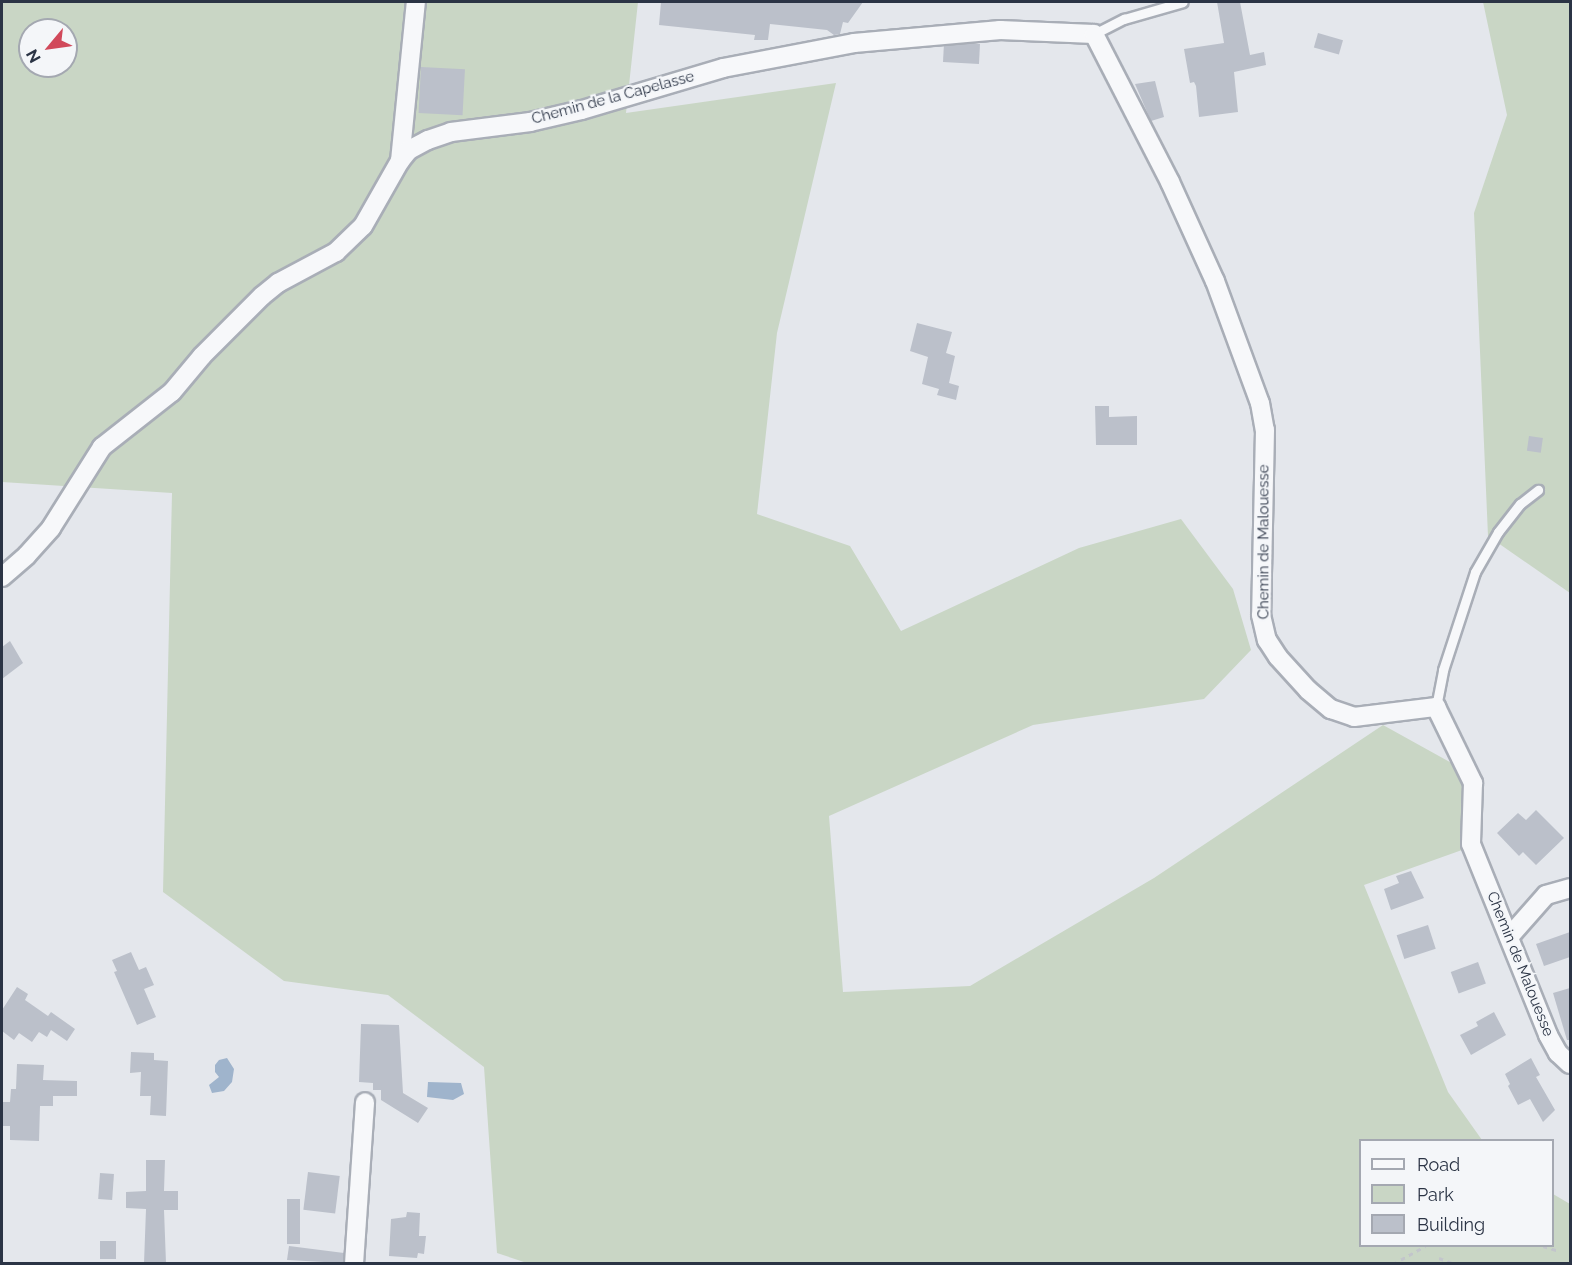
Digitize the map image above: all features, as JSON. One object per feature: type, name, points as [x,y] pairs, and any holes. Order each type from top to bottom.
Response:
[{"type":"street","points":[[400,161],[416,2]]},
{"type":"street","name":"Chemin de la Capelasse","points":[[2,578],[51,528],[102,447],[172,392],[202,356],[262,296],[278,283],[336,252],[363,226],[400,161],[409,150],[451,132],[540,119],[723,68],[854,43],[1000,30],[1094,34]]},
{"type":"street","name":"Chemin de Malouesse","points":[[1094,34],[1170,182],[1215,281],[1260,403],[1265,430],[1261,615],[1267,640],[1278,657],[1308,690],[1331,709],[1354,717],[1436,707],[1473,783],[1472,844],[1548,1035],[1558,1053],[1570,1064]]},
{"type":"street","points":[[1509,937],[1546,895],[1570,888]]},
{"type":"street","points":[[354,1263],[365,1102]]},
{"type":"lane","points":[[1094,34],[1124,19],[1183,2]]},
{"type":"lane","points":[[1436,707],[1443,670],[1475,572],[1498,532],[1520,504],[1538,490]]},
{"type":"path","points":[[1394,1263],[1422,1247]]},
{"type":"path","points":[[1548,1247],[1556,1250]]},
{"type":"path","points":[[1439,1258],[1455,1263]]},
{"type":"green space","points":[[2,2],[638,2],[626,113],[836,83],[777,333],[757,514],[850,546],[901,631],[1079,548],[1181,519],[1233,589],[1251,650],[1204,699],[1033,725],[829,816],[843,992],[970,986],[1154,878],[1383,725],[1466,771],[1462,850],[1364,885],[1448,1092],[1481,1139],[1359,1139],[1359,1247],[1554,1247],[1554,1195],[1570,1204],[1570,1263],[530,1264],[497,1253],[484,1067],[388,995],[284,981],[163,892],[172,493],[2,482]]},
{"type":"green space","points":[[1483,2],[1570,2],[1570,593],[1488,536],[1474,213],[1507,115]]},
{"type":"water","points":[[227,1058],[234,1069],[232,1082],[224,1091],[212,1093],[209,1085],[219,1077],[215,1072],[215,1065],[219,1060]]},
{"type":"water","points":[[428,1082],[461,1083],[464,1094],[453,1100],[427,1097]]},
{"type":"building","points":[[661,2],[863,2],[848,23],[843,22],[840,34],[834,35],[827,30],[770,24],[768,40],[754,40],[755,35],[659,25]]},
{"type":"building","points":[[1217,2],[1240,2],[1250,55],[1264,52],[1266,65],[1234,72],[1238,112],[1199,117],[1196,86],[1194,82],[1190,83],[1184,49],[1224,43]]},
{"type":"building","points":[[1318,33],[1343,40],[1339,55],[1314,47]]},
{"type":"building","points":[[944,42],[980,44],[979,64],[943,62]]},
{"type":"building","points":[[421,67],[465,69],[463,115],[419,113]]},
{"type":"building","points":[[1155,81],[1164,117],[1151,121],[1135,84]]},
{"type":"building","points":[[917,323],[952,332],[946,353],[955,356],[949,383],[959,386],[956,400],[937,395],[939,389],[922,384],[928,357],[910,351]]},
{"type":"building","points":[[1095,406],[1109,406],[1109,417],[1137,416],[1137,445],[1096,445]]},
{"type":"building","points":[[1529,436],[1543,438],[1541,453],[1527,451]]},
{"type":"building","points":[[10,641],[23,663],[2,679],[2,647]]},
{"type":"building","points":[[1536,810],[1564,838],[1536,865],[1523,852],[1519,856],[1497,833],[1518,813],[1526,820]]},
{"type":"building","points":[[1411,871],[1424,898],[1391,910],[1384,889],[1399,883],[1396,876]]},
{"type":"building","points":[[1428,925],[1436,949],[1404,959],[1397,935]]},
{"type":"building","points":[[1570,932],[1570,957],[1544,966],[1536,944]]},
{"type":"building","points":[[131,952],[139,970],[146,967],[154,985],[144,989],[156,1017],[137,1025],[114,972],[117,971],[112,960]]},
{"type":"building","points":[[1478,962],[1486,984],[1459,994],[1451,972]]},
{"type":"building","points":[[17,987],[28,994],[25,1000],[48,1016],[51,1012],[75,1029],[67,1041],[51,1030],[47,1037],[39,1032],[32,1042],[19,1033],[14,1040],[2,1031],[2,1010]]},
{"type":"building","points":[[1570,988],[1570,1040],[1567,1040],[1553,993]]},
{"type":"building","points":[[1494,1012],[1506,1035],[1471,1055],[1460,1035],[1478,1026],[1476,1022]]},
{"type":"building","points":[[361,1024],[399,1025],[403,1093],[428,1108],[418,1123],[381,1100],[381,1090],[373,1090],[373,1083],[359,1082]]},
{"type":"building","points":[[131,1052],[154,1053],[154,1060],[168,1061],[166,1116],[150,1115],[151,1096],[140,1096],[141,1072],[130,1073]]},
{"type":"building","points":[[1531,1058],[1540,1075],[1536,1077],[1555,1110],[1543,1122],[1530,1099],[1518,1105],[1508,1086],[1510,1084],[1505,1074]]},
{"type":"building","points":[[17,1064],[44,1065],[43,1080],[77,1081],[77,1096],[53,1096],[53,1106],[40,1106],[39,1141],[10,1140],[10,1126],[2,1126],[2,1102],[10,1102],[11,1089],[16,1089]]},
{"type":"building","points":[[146,1160],[165,1160],[164,1191],[178,1191],[178,1210],[164,1210],[166,1263],[144,1263],[146,1209],[126,1208],[126,1192],[146,1191]]},
{"type":"building","points":[[308,1172],[340,1176],[335,1214],[303,1210]]},
{"type":"building","points":[[100,1173],[114,1174],[112,1200],[98,1199]]},
{"type":"building","points":[[287,1199],[300,1199],[300,1244],[287,1244]]},
{"type":"building","points":[[407,1212],[420,1213],[419,1236],[426,1236],[424,1254],[418,1253],[417,1258],[389,1256],[391,1219],[406,1217]]},
{"type":"building","points":[[100,1241],[116,1241],[116,1259],[100,1259]]},
{"type":"building","points":[[289,1246],[344,1253],[343,1263],[287,1260]]}]
